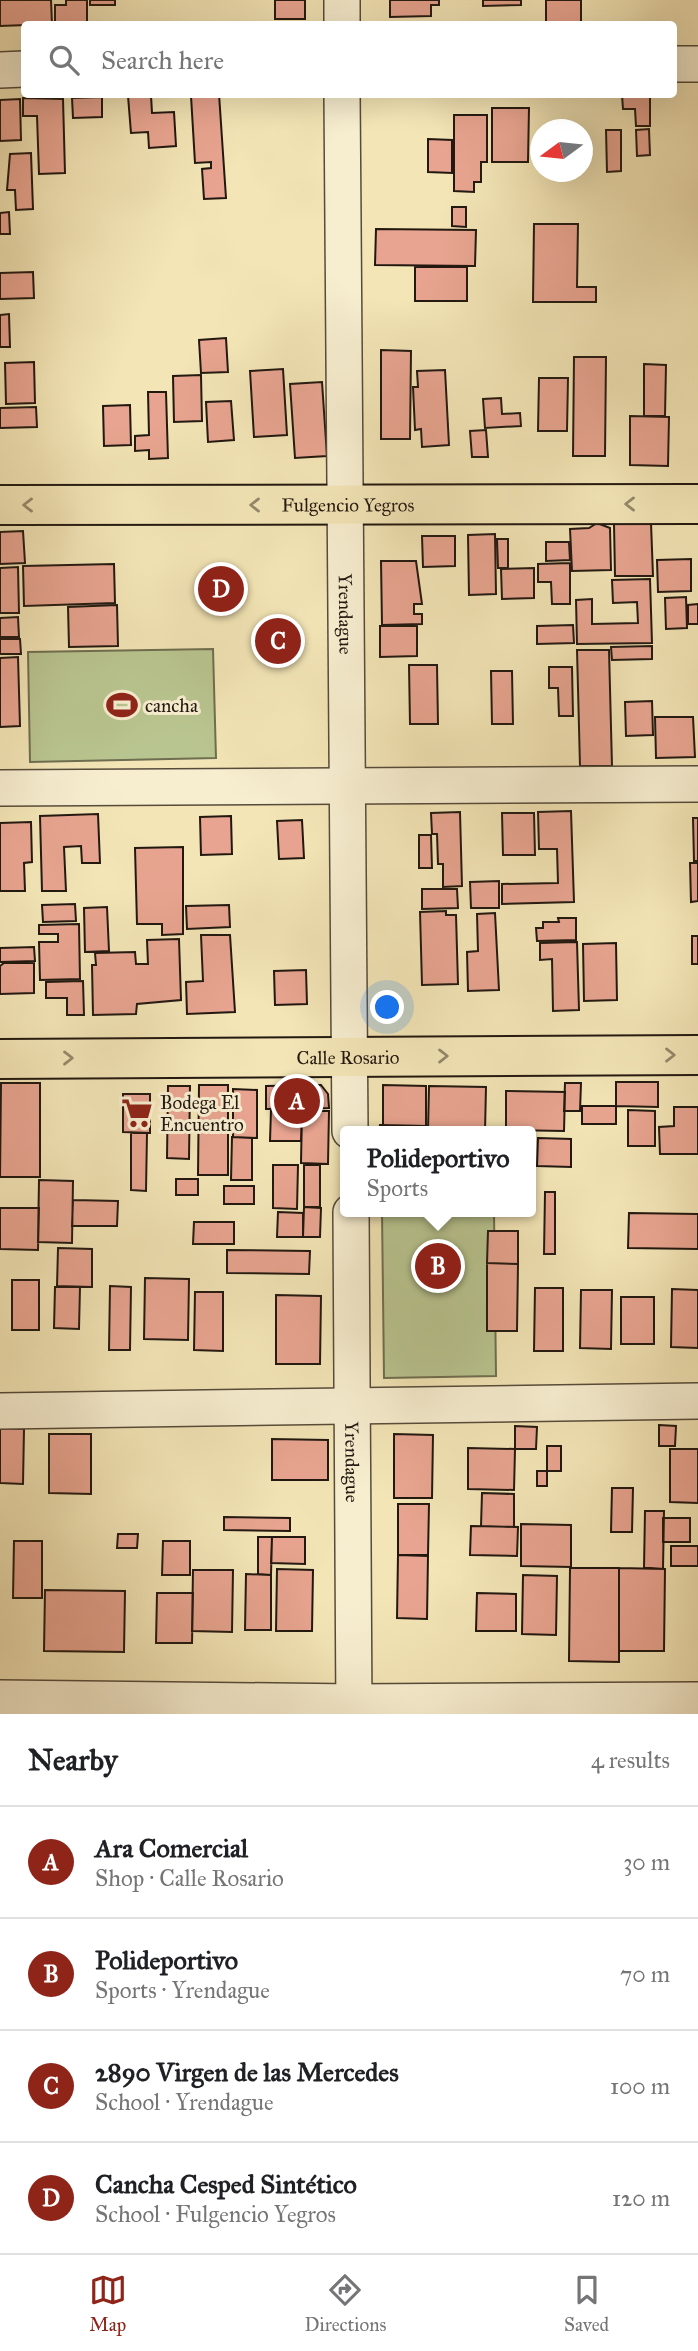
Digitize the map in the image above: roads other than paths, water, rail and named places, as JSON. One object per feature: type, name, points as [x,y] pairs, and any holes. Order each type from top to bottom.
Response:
[{"type":"main road","name":"Fulgencio Yegros","points":[[0,505],[698,504]]},
{"type":"main road","name":"Calle Rosario","points":[[0,1059],[698,1055]]},
{"type":"street","points":[[342,0],[342,21]]},
{"type":"street","points":[[677,64],[698,64]]},
{"type":"street","points":[[0,69],[21,69]]},
{"type":"street","name":"Yrendague","points":[[342,98],[350,1126]]},
{"type":"street","points":[[0,788],[698,785]]},
{"type":"street","name":"Yrendague","points":[[351,1217],[354,1708]]},
{"type":"street","points":[[0,1411],[698,1401]]},
{"type":"street","points":[[0,1698],[354,1708],[698,1700]]},
{"type":"place","name":"Cancha Cesped Sintético","points":[[221,589]]},
{"type":"place","name":"2890 Virgen de las Mercedes","points":[[278,641]]},
{"type":"place","name":"cancha","points":[[122,705]]},
{"type":"place","name":"Ara Comercial","points":[[297,1101]]},
{"type":"place","name":"Bodega El Encuentro","points":[[137,1113]]},
{"type":"place","name":"Polideportivo","points":[[438,1266]]}]
